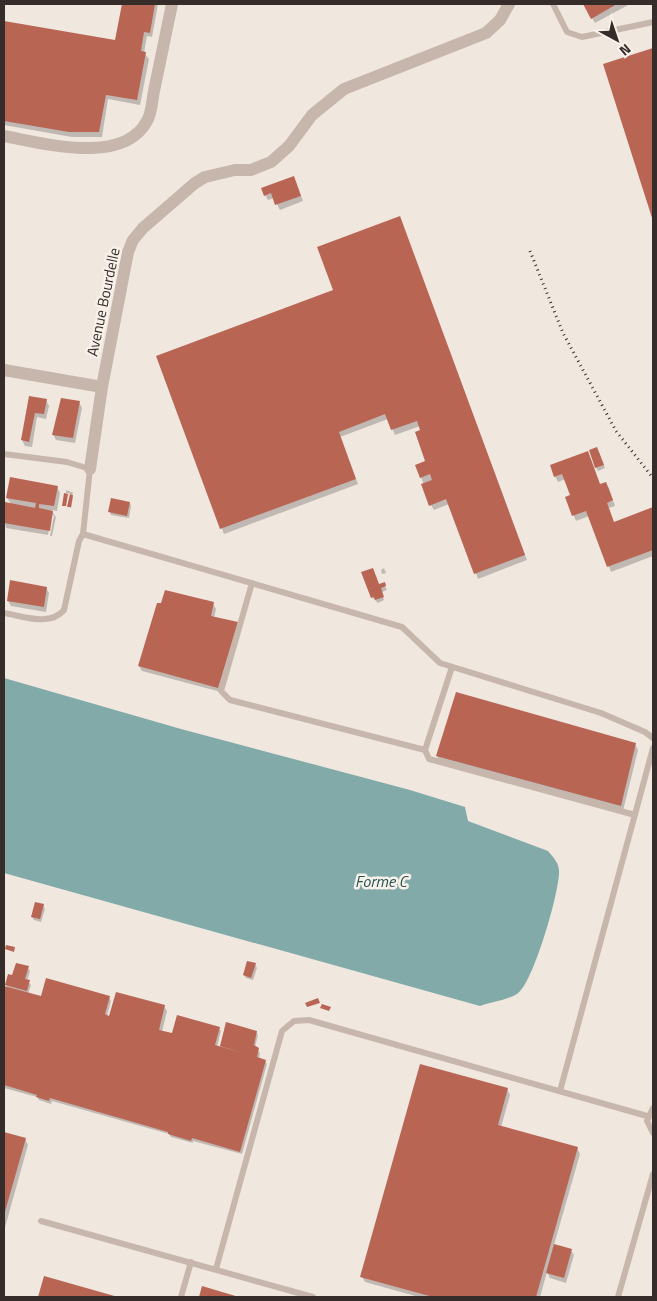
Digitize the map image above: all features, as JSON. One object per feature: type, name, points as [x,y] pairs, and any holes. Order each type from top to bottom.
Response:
[{"type":"street","points":[[4,136],[56,146],[93,149],[129,140],[148,120],[172,4]]},
{"type":"street","name":"Avenue Bourdelle","points":[[90,469],[102,388],[128,252],[132,240],[143,228],[204,177],[235,170],[251,170],[271,162],[289,146],[312,115],[344,89],[486,33],[500,20],[509,4]]},
{"type":"street","points":[[4,370],[102,388]]},
{"type":"lane","points":[[553,4],[567,32],[582,37],[653,22]]},
{"type":"lane","points":[[4,454],[68,462],[90,469],[83,534],[79,541],[64,610],[52,620],[4,613]]},
{"type":"lane","points":[[83,534],[402,627],[440,663],[601,713],[645,732],[653,738]]},
{"type":"lane","points":[[252,583],[221,690],[230,700],[425,750]]},
{"type":"lane","points":[[452,667],[425,750],[429,759],[635,816]]},
{"type":"lane","points":[[560,1091],[653,748]]},
{"type":"lane","points":[[216,1269],[282,1031],[294,1021],[309,1020],[647,1116]]},
{"type":"lane","points":[[653,1108],[647,1116],[648,1126],[653,1133]]},
{"type":"lane","points":[[618,1297],[653,1174]]},
{"type":"lane","points":[[41,1222],[313,1297]]},
{"type":"lane","points":[[181,1297],[191,1262]]},
{"type":"water","name":"Forme C","points":[[4,678],[181,729],[410,790],[465,807],[468,821],[548,851],[558,865],[558,881],[538,956],[523,987],[513,996],[480,1006],[4,873]]},
{"type":"building","points":[[122,4],[155,4],[150,33],[144,32],[141,51],[146,52],[137,100],[106,95],[99,132],[69,132],[4,121],[4,21],[115,40]]},
{"type":"building","points":[[583,4],[617,4],[591,19]]},
{"type":"building","points":[[653,48],[653,221],[603,64]]},
{"type":"building","points":[[294,176],[301,196],[275,205],[271,193],[264,196],[261,188]]},
{"type":"building","points":[[400,216],[525,555],[474,574],[446,499],[429,506],[421,484],[432,480],[430,474],[420,478],[415,465],[425,461],[415,432],[420,430],[417,421],[391,430],[385,414],[339,432],[356,479],[220,529],[156,356],[333,290],[317,247]]},
{"type":"building","points":[[29,396],[47,399],[44,414],[35,413],[29,442],[21,440]]},
{"type":"building","points":[[61,398],[80,401],[73,438],[52,435]]},
{"type":"building","points":[[597,447],[604,465],[595,468],[589,450]]},
{"type":"building","points":[[588,451],[600,484],[606,482],[613,500],[607,503],[614,522],[653,507],[653,550],[607,567],[586,511],[572,516],[565,497],[570,495],[562,474],[554,477],[550,465]]},
{"type":"building","points":[[10,477],[58,486],[54,506],[39,504],[39,508],[53,511],[50,531],[4,523],[5,502],[35,508],[36,503],[6,498]]},
{"type":"building","points":[[64,493],[68,494],[66,506],[62,506]]},
{"type":"building","points":[[70,494],[73,495],[71,507],[67,507]]},
{"type":"building","points":[[111,498],[130,502],[127,516],[108,512]]},
{"type":"building","points":[[373,568],[379,584],[385,582],[386,586],[381,588],[384,597],[375,600],[374,597],[371,598],[361,572]]},
{"type":"building","points":[[10,580],[47,587],[44,607],[7,601]]},
{"type":"building","points":[[165,590],[214,602],[211,616],[238,622],[218,688],[138,666],[157,603],[161,603]]},
{"type":"building","points":[[456,692],[636,743],[621,806],[436,756]]},
{"type":"building","points":[[35,902],[44,904],[40,919],[31,917]]},
{"type":"building","points":[[6,945],[15,947],[14,952],[5,949]]},
{"type":"building","points":[[247,961],[256,963],[251,978],[243,975]]},
{"type":"building","points":[[16,963],[29,966],[25,979],[30,980],[27,991],[5,985],[8,974],[12,975]]},
{"type":"building","points":[[46,978],[110,996],[105,1014],[109,1016],[116,992],[165,1005],[159,1030],[172,1033],[177,1015],[220,1027],[215,1045],[243,1053],[220,1046],[226,1022],[257,1031],[254,1045],[259,1048],[257,1057],[266,1060],[240,1152],[192,1138],[191,1141],[168,1134],[168,1132],[50,1098],[49,1101],[36,1097],[37,1095],[4,1085],[4,986],[41,996]]},
{"type":"building","points":[[318,998],[320,1003],[307,1007],[305,1003]]},
{"type":"building","points":[[322,1004],[331,1007],[329,1011],[320,1008]]},
{"type":"building","points":[[420,1064],[508,1088],[498,1125],[578,1147],[536,1297],[433,1297],[360,1277]]},
{"type":"building","points":[[4,1132],[26,1138],[4,1215]]},
{"type":"building","points":[[554,1244],[572,1249],[564,1278],[546,1273]]},
{"type":"building","points":[[44,1276],[118,1297],[38,1297]]},
{"type":"building","points":[[202,1286],[239,1297],[199,1297]]},
{"type":"railway","points":[[530,251],[563,333],[616,431],[653,478]]}]
